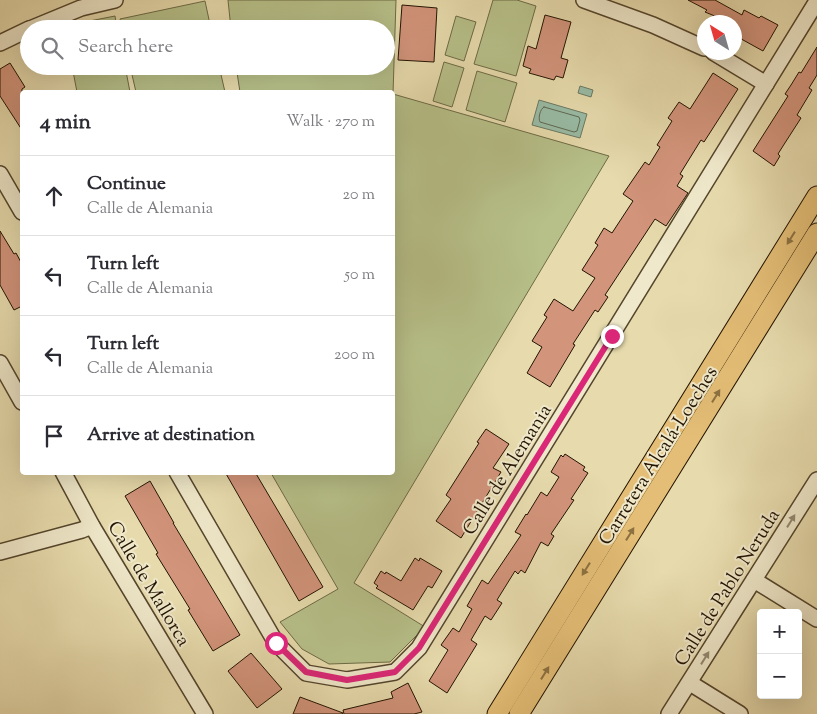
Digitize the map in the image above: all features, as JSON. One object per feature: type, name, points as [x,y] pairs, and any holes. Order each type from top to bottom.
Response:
[{"type":"main road","name":"Carretera Alcalá-Loeches","points":[[497,714],[817,196]]},
{"type":"main road","name":"Carretera Alcalá-Loeches","points":[[519,714],[817,232]]},
{"type":"street","points":[[51,20],[81,8],[115,0]]},
{"type":"street","points":[[584,0],[653,25],[697,45]]},
{"type":"street","name":"Calle de Alemania","points":[[179,475],[276,643],[306,672],[347,680],[395,672],[419,648],[817,1]]},
{"type":"street","points":[[0,43],[20,33]]},
{"type":"street","points":[[726,60],[766,84]]},
{"type":"street","points":[[0,174],[20,209]]},
{"type":"street","points":[[0,363],[20,398]]},
{"type":"street","name":"Calle de Mallorca","points":[[65,475],[92,526],[205,714]]},
{"type":"street","name":"Calle de Pablo Neruda","points":[[669,714],[817,480]]},
{"type":"street","points":[[0,552],[92,526]]},
{"type":"street","points":[[754,580],[817,619]]},
{"type":"street","points":[[690,683],[740,714]]},
{"type":"shaded area","points":[[228,0],[396,0],[395,31],[395,20],[230,20]]},
{"type":"shaded area","points":[[493,0],[517,0],[536,6],[516,76],[474,64]]},
{"type":"shaded area","points":[[205,1],[209,20],[120,20]]},
{"type":"shaded area","points":[[115,16],[116,20],[95,20]]},
{"type":"shaded area","points":[[456,16],[476,22],[464,61],[445,55]]},
{"type":"shaded area","points":[[444,62],[464,68],[452,107],[433,101]]},
{"type":"shaded area","points":[[477,71],[517,83],[505,122],[466,110]]},
{"type":"shaded area","points":[[74,75],[127,75],[130,90],[77,90]]},
{"type":"shaded area","points":[[132,75],[221,75],[225,90],[136,90]]},
{"type":"shaded area","points":[[237,75],[394,75],[393,90],[240,90]]},
{"type":"shaded area","points":[[395,95],[609,156],[354,583],[425,627],[390,662],[329,664],[302,649],[280,622],[338,589],[272,475],[395,475]]},
{"type":"water","points":[[580,86],[593,90],[591,97],[578,93]]},
{"type":"water","points":[[539,100],[587,114],[580,138],[532,125]]},
{"type":"building","points":[[688,0],[715,0],[742,15],[712,15],[705,12],[707,10]]},
{"type":"building","points":[[402,5],[437,8],[434,62],[398,60]]},
{"type":"building","points":[[744,10],[778,25],[763,51],[742,39],[742,15]]},
{"type":"building","points":[[545,15],[571,22],[561,58],[568,60],[563,78],[556,76],[554,80],[529,73],[531,69],[523,66],[528,46],[536,49]]},
{"type":"building","points":[[817,47],[817,75],[809,88],[812,90],[797,115],[801,118],[778,154],[780,156],[774,166],[753,151],[788,96],[785,94]]},
{"type":"building","points":[[10,63],[25,87],[20,90],[20,127],[0,96],[0,69]]},
{"type":"building","points":[[713,73],[738,89],[704,142],[701,140],[680,174],[683,176],[677,186],[688,193],[666,226],[655,219],[605,295],[608,297],[598,312],[595,310],[573,344],[575,345],[550,387],[527,373],[542,347],[532,341],[547,317],[544,315],[554,299],[573,311],[595,278],[582,270],[598,245],[595,243],[604,228],[612,233],[633,201],[623,194],[645,162],[649,165],[660,147],[657,145],[672,121],[668,118],[679,102],[690,109]]},
{"type":"building","points":[[0,231],[20,260],[20,307],[14,310],[0,285]]},
{"type":"building","points":[[486,429],[509,444],[493,468],[501,472],[461,538],[436,521],[451,499],[446,495]]},
{"type":"building","points":[[565,454],[585,467],[583,470],[588,473],[571,499],[574,500],[551,534],[554,536],[548,546],[541,542],[525,573],[521,570],[518,574],[515,571],[497,600],[502,603],[491,620],[485,616],[471,640],[477,644],[447,693],[429,681],[448,650],[441,645],[453,628],[459,632],[472,609],[467,606],[482,580],[488,584],[521,535],[515,532],[541,492],[547,496],[559,477],[551,472],[561,455],[563,457]]},
{"type":"building","points":[[227,475],[257,475],[323,587],[299,601]]},
{"type":"building","points":[[150,481],[240,635],[213,651],[156,554],[158,553],[125,496]]},
{"type":"building","points":[[415,558],[419,561],[420,558],[442,571],[432,588],[428,586],[413,610],[376,588],[378,586],[374,583],[381,571],[401,581]]},
{"type":"building","points":[[251,653],[282,689],[257,708],[228,671]]},
{"type":"building","points":[[408,683],[422,712],[414,714],[344,714],[343,710],[393,698],[391,692]]},
{"type":"building","points":[[300,697],[343,713],[293,714]]},
{"type":"route","points":[[276,643],[306,672],[347,680],[395,672],[419,648],[612,336]]}]
